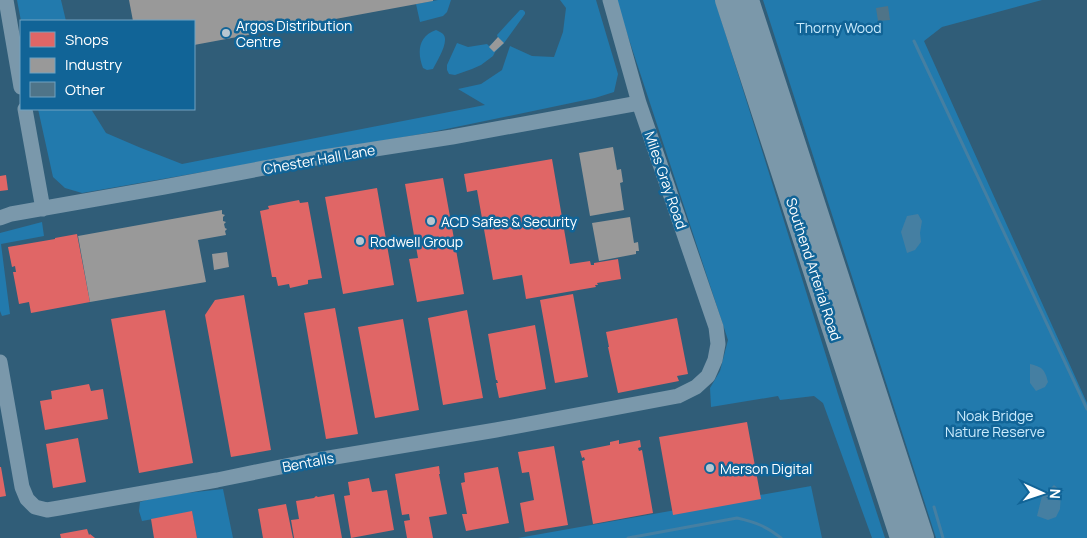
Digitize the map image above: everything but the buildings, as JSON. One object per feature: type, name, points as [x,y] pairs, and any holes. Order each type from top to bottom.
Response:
[{"type":"highway","name":"Southend Arterial Road","points":[[726,0],[901,538]]},
{"type":"highway","name":"Southend Arterial Road","points":[[748,0],[923,538]]},
{"type":"street","points":[[6,0],[20,81]]},
{"type":"street","name":"Miles Gray Road","points":[[610,0],[639,103],[716,327],[718,344],[715,360]]},
{"type":"street","name":"Chester Hall Lane","points":[[0,218],[11,214],[317,158],[452,137],[639,103]]},
{"type":"street","points":[[25,110],[43,209]]},
{"type":"street","name":"Bentalls","points":[[0,362],[22,487],[27,499],[35,507],[47,510],[678,396],[696,387],[708,376],[715,360]]},
{"type":"green space","points":[[17,0],[61,0],[66,20],[21,20]]},
{"type":"green space","points":[[451,0],[447,12],[443,16],[420,22],[416,4]]},
{"type":"green space","points":[[560,0],[596,0],[618,74],[614,92],[595,98],[427,133],[82,193],[65,188],[53,177],[38,110],[92,110],[106,133],[182,164],[485,105],[458,89],[481,84],[502,70],[510,46],[532,56],[554,57],[563,32],[566,8]]},
{"type":"green space","points":[[616,0],[715,0],[885,538],[872,538],[823,403],[814,396],[780,400],[778,396],[711,407],[710,388],[720,371],[728,340]]},
{"type":"green space","name":"Noak Bridge Nature Reserve","points":[[763,0],[1042,0],[942,27],[924,41],[1087,403],[1087,538],[936,538]]},
{"type":"green space","points":[[520,10],[523,10],[525,14],[493,56],[472,69],[455,75],[449,74],[447,65],[457,43],[468,47],[487,44],[489,46],[498,38],[497,35]]},
{"type":"green space","points":[[436,30],[445,37],[444,46],[433,69],[427,70],[423,68],[420,57],[422,41]]},
{"type":"green space","points":[[42,222],[44,236],[1,244],[10,314],[2,316],[0,311],[0,233]]},
{"type":"green space","points":[[811,486],[822,538],[518,538]]},
{"type":"green space","points":[[223,489],[233,538],[197,538],[192,512],[142,521],[139,511],[140,502],[159,496]]},
{"type":"shaded area","points":[[918,214],[922,221],[921,242],[915,250],[907,253],[901,232],[907,216]]},
{"type":"shaded area","points":[[1030,364],[1042,369],[1046,374],[1048,382],[1045,387],[1036,391],[1030,383]]},
{"type":"shaded area","points":[[1054,485],[1061,491],[1060,509],[1056,517],[1048,520],[1037,516],[1042,496]]},
{"type":"waterway","points":[[914,41],[1087,409]]},
{"type":"waterway","points":[[934,507],[943,538]]},
{"type":"waterway","points":[[628,538],[737,518],[760,525],[781,538]]},
{"type":"place","name":"Argos Distribution Centre","points":[[226,33]]},
{"type":"place","name":"ACD Safes & Security","points":[[431,221]]},
{"type":"place","name":"Rodwell Group","points":[[360,241]]},
{"type":"place","name":"Merson Digital","points":[[710,468]]},
{"type":"park label","name":"Thorny Wood","points":[[839,27]]}]
